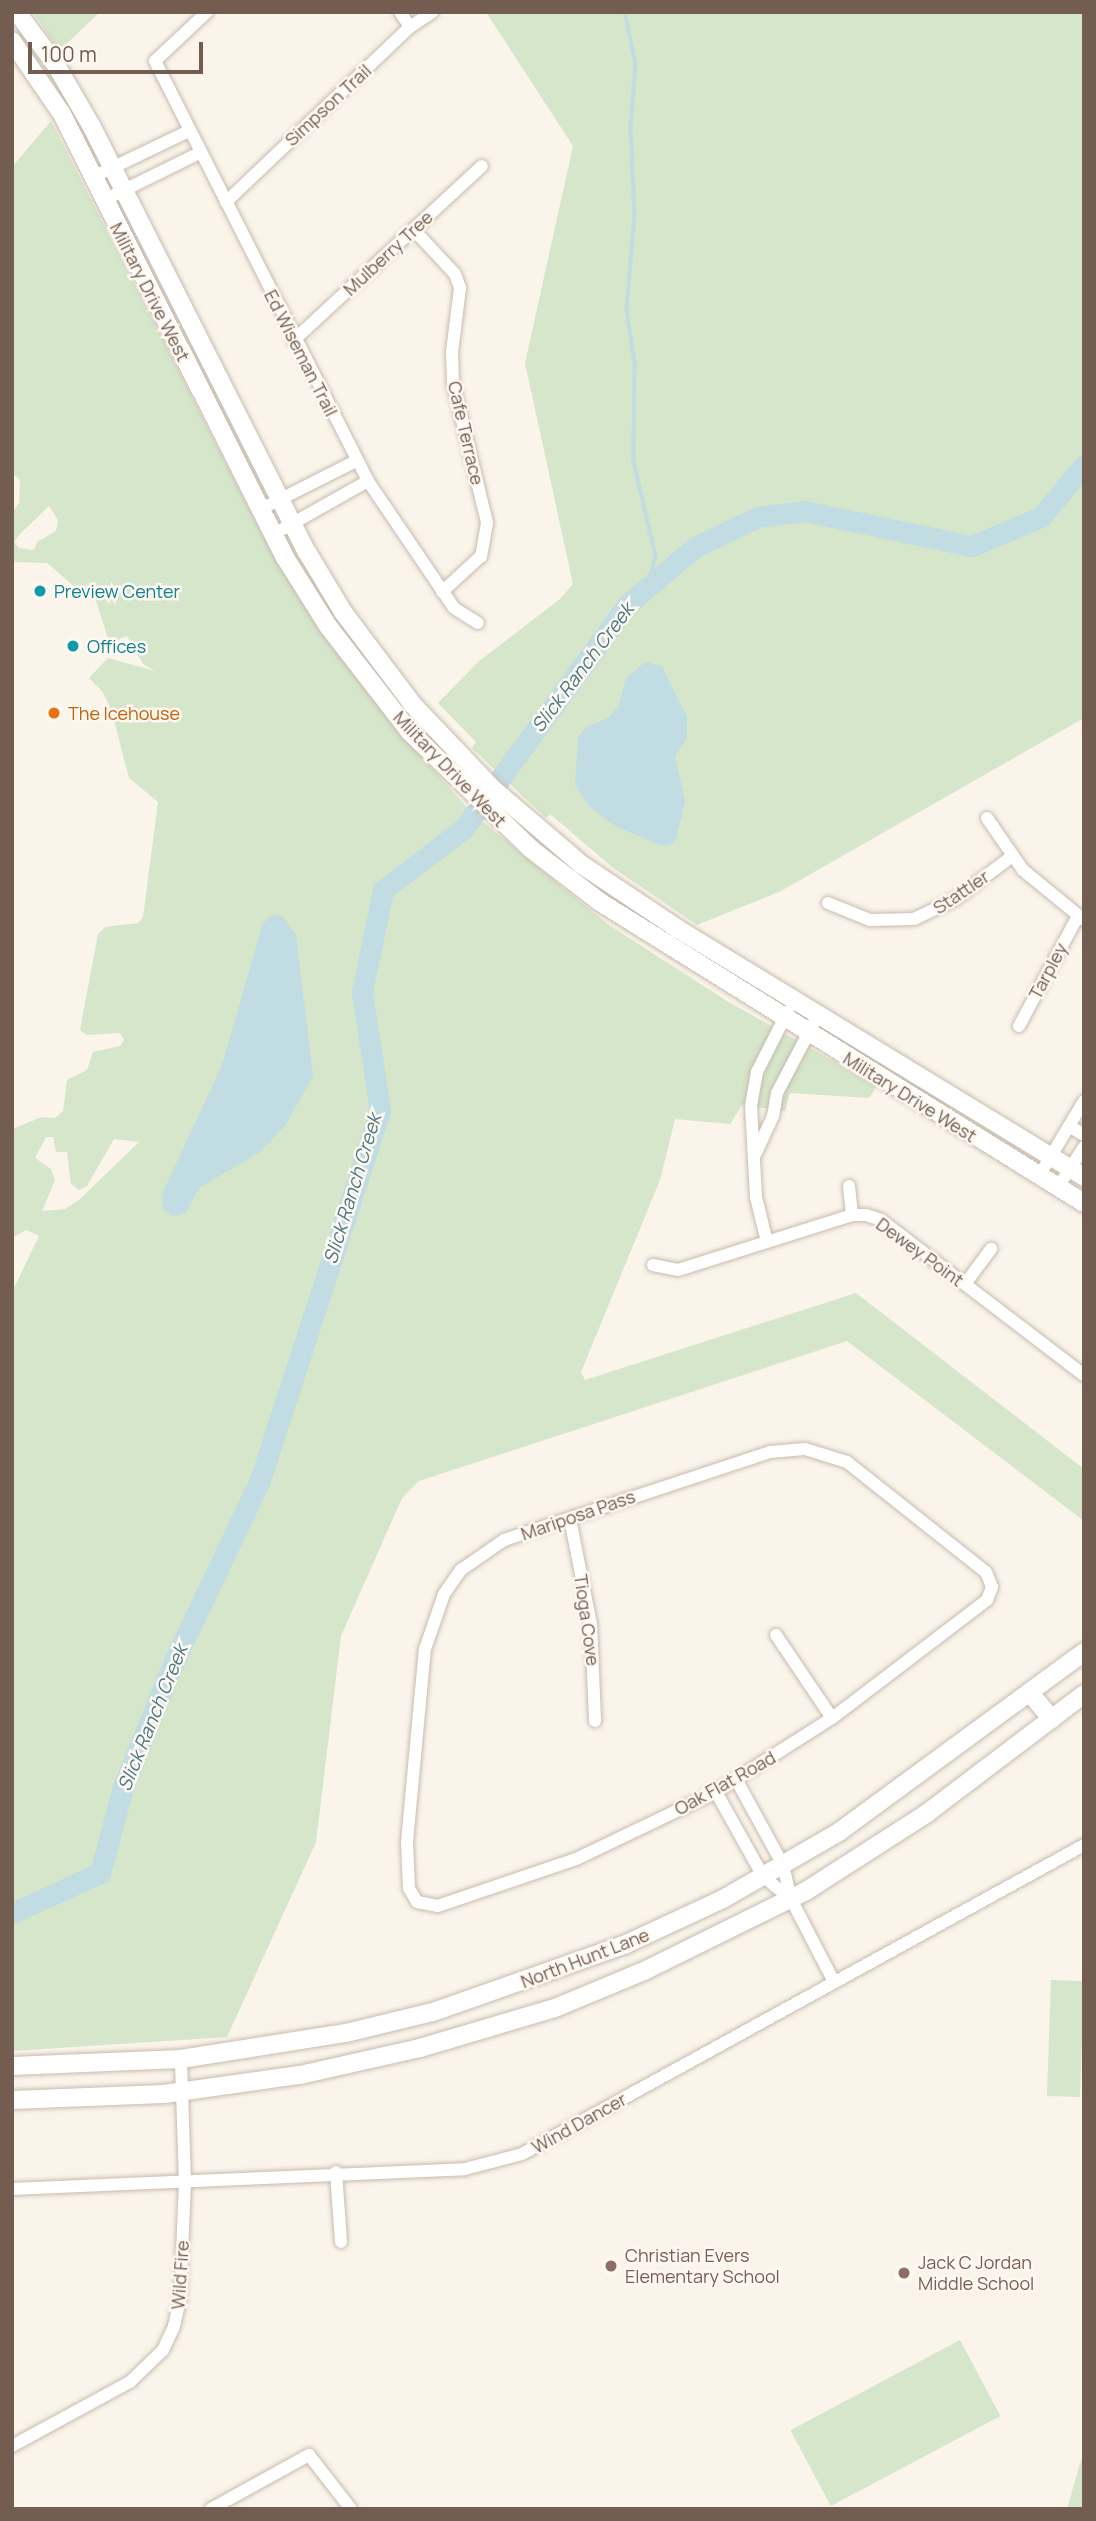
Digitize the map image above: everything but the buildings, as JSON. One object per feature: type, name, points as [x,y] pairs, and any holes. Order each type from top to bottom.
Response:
[{"type":"main road","name":"Military Drive West","points":[[17,12],[56,65],[112,168],[292,525],[343,612],[413,705],[460,754],[546,834],[629,898],[1077,1173]]},
{"type":"main road","name":"Military Drive West","points":[[12,41],[62,114],[272,535],[355,663],[441,764],[531,849],[638,929],[1084,1203]]},
{"type":"main road","name":"North Hunt Lane","points":[[12,2066],[181,2059],[333,2036],[433,2012],[626,1944],[763,1876],[881,1805],[1084,1652]]},
{"type":"main road","points":[[1030,1693],[1052,1719]]},
{"type":"main road","name":"North Hunt Lane","points":[[12,2100],[183,2092],[348,2065],[555,2008],[668,1960],[790,1899],[926,1814],[1084,1694]]},
{"type":"street","name":"Ed Wiseman Trail","points":[[207,12],[155,61],[356,461],[454,608],[478,623]]},
{"type":"street","points":[[400,12],[410,27]]},
{"type":"street","name":"Simpson Trail","points":[[226,202],[410,27],[432,12]]},
{"type":"street","points":[[93,177],[189,131]]},
{"type":"street","points":[[145,151],[156,173]]},
{"type":"street","points":[[104,200],[199,153]]},
{"type":"street","name":"Mulberry Tree","points":[[294,340],[482,166]]},
{"type":"street","name":"Cafe Terrace","points":[[414,230],[454,274],[460,288],[453,383],[487,523],[481,556],[442,592]]},
{"type":"street","points":[[259,510],[356,461]]},
{"type":"street","points":[[272,535],[368,481]]},
{"type":"street","points":[[312,484],[325,506]]},
{"type":"street","points":[[987,818],[1011,857],[1046,893],[1081,918]]},
{"type":"street","name":"Stattler","points":[[828,903],[870,920],[914,919],[954,900],[1011,857]]},
{"type":"street","name":"Tarpley","points":[[1019,1026],[1081,918]]},
{"type":"street","points":[[767,1242],[755,1197],[754,1085],[783,1019],[794,1001]]},
{"type":"street","points":[[755,1154],[773,1116],[777,1093],[818,1015]]},
{"type":"street","points":[[754,1085],[777,1093]]},
{"type":"street","points":[[1039,1176],[1084,1101]]},
{"type":"street","points":[[1069,1126],[1084,1135]]},
{"type":"street","points":[[1058,1188],[1077,1173],[1084,1147]]},
{"type":"street","points":[[849,1186],[852,1215]]},
{"type":"street","name":"Dewey Point","points":[[653,1265],[678,1270],[852,1215],[880,1220],[1083,1374]]},
{"type":"street","points":[[965,1284],[991,1249]]},
{"type":"street","name":"Mariposa Pass","points":[[417,1902],[408,1888],[407,1842],[425,1649],[432,1620],[455,1578],[481,1553],[504,1540],[770,1452],[805,1449],[847,1462],[986,1572],[992,1587]]},
{"type":"street","name":"Tioga Cove","points":[[570,1519],[591,1624],[596,1721]]},
{"type":"street","name":"Oak Flat Road","points":[[417,1902],[438,1906],[576,1859],[716,1792],[832,1718],[987,1600],[992,1587]]},
{"type":"street","points":[[776,1635],[832,1718]]},
{"type":"street","points":[[737,1780],[783,1865],[790,1899],[834,1982]]},
{"type":"street","points":[[716,1792],[763,1876],[790,1899]]},
{"type":"street","points":[[735,1826],[756,1815]]},
{"type":"street","name":"Wind Dancer","points":[[12,2189],[336,2172],[465,2169],[523,2154],[1084,1845]]},
{"type":"street","name":"Wild Fire","points":[[12,2446],[130,2382],[163,2350],[180,2301],[185,2182],[181,2059]]},
{"type":"street","points":[[336,2172],[341,2242]]},
{"type":"street","points":[[211,2509],[309,2455],[351,2509]]},
{"type":"green space","points":[[33,12],[100,12],[59,51]]},
{"type":"green space","points":[[486,12],[1084,12],[1084,718],[781,891],[697,925],[612,867],[550,814],[546,818],[472,748],[476,742],[438,703],[478,662],[560,599],[573,584],[525,363],[573,146]]},
{"type":"green space","points":[[51,121],[262,534],[311,612],[404,737],[472,813],[609,925],[727,1001],[877,1086],[869,1098],[790,1093],[785,1111],[742,1105],[730,1124],[675,1119],[660,1180],[581,1372],[585,1380],[856,1293],[1084,1469],[1084,1521],[847,1341],[419,1481],[402,1498],[341,1636],[316,1842],[227,2037],[12,2051],[12,1292],[39,1236],[26,1230],[12,1238],[12,1129],[42,1117],[55,1118],[63,1111],[67,1080],[87,1070],[93,1052],[120,1046],[124,1040],[120,1033],[87,1035],[80,1030],[98,934],[105,927],[138,923],[143,917],[158,802],[129,778],[111,709],[102,691],[89,678],[108,658],[155,671],[143,664],[127,636],[112,642],[108,639],[94,594],[88,590],[82,593],[47,563],[12,562],[12,513],[19,503],[20,480],[12,473],[12,167]],"holes":[[[49,506],[58,520],[56,531],[37,542],[34,550],[19,548],[14,542]],[[46,1137],[53,1137],[56,1152],[67,1152],[71,1184],[79,1190],[87,1186],[114,1139],[139,1142],[79,1200],[65,1209],[42,1211],[55,1180],[51,1169],[35,1158]]]},
{"type":"green space","points":[[1051,1980],[1084,1981],[1080,2097],[1047,2096]]},
{"type":"green space","points":[[960,2340],[1000,2416],[831,2506],[790,2430]]},
{"type":"green space","points":[[1084,2453],[1084,2509],[1067,2509],[1079,2467]]},
{"type":"water","points":[[645,662],[662,666],[687,717],[687,738],[675,756],[685,801],[677,836],[673,844],[663,846],[617,827],[590,807],[575,785],[578,738],[585,728],[608,718],[618,707],[626,678]]},
{"type":"water","points":[[274,914],[283,917],[296,935],[313,1076],[285,1126],[260,1152],[199,1188],[186,1213],[173,1216],[163,1209],[162,1194],[222,1065],[263,923]]},
{"type":"waterway","points":[[625,12],[636,64],[631,127],[635,214],[627,310],[635,362],[634,462],[656,556],[649,585]]},
{"type":"waterway","name":"Slick Ranch Creek","points":[[12,1913],[100,1873],[123,1787],[175,1659],[260,1480],[380,1110],[362,992],[383,890],[464,828],[628,604],[695,547],[758,517],[804,511],[972,546],[1041,517],[1084,465]]},
{"type":"place","name":"Preview Center","points":[[40,591]]},
{"type":"place","name":"Offices","points":[[73,646]]},
{"type":"place","name":"The Icehouse","points":[[54,713]]},
{"type":"place","name":"Christian Evers Elementary School","points":[[611,2266]]},
{"type":"place","name":"Jack C Jordan Middle School","points":[[904,2273]]}]
